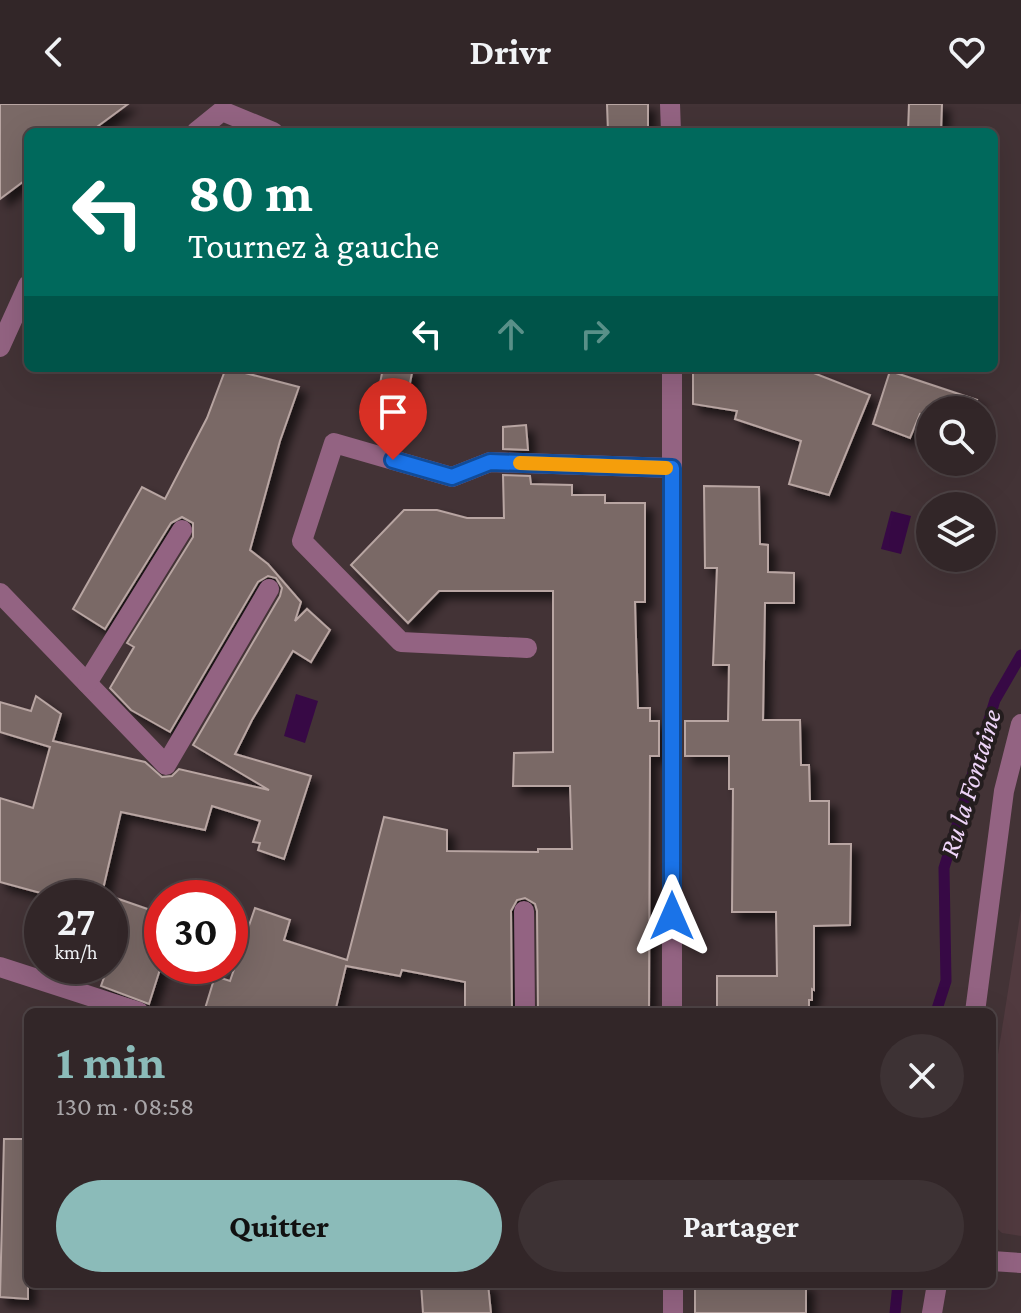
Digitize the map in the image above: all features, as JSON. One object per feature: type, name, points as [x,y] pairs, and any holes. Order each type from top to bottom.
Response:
[{"type":"street","points":[[670,104],[671,128]]},
{"type":"street","points":[[201,128],[222,111],[263,128]]},
{"type":"street","points":[[0,347],[24,294]]},
{"type":"street","points":[[672,372],[672,1008]]},
{"type":"street","points":[[527,648],[401,642],[302,541],[334,443],[452,477],[490,462],[672,468]]},
{"type":"street","points":[[87,683],[182,530]]},
{"type":"street","points":[[0,593],[166,765],[269,589]]},
{"type":"street","points":[[976,1008],[1021,724]]},
{"type":"street","points":[[524,911],[525,1008]]},
{"type":"street","points":[[0,967],[127,1008]]},
{"type":"street","points":[[996,1261],[1021,1263]]},
{"type":"street","points":[[673,1288],[673,1313]]},
{"type":"street","points":[[932,1313],[936,1288]]},
{"type":"shaded area","points":[[891,511],[911,516],[901,554],[881,549]]},
{"type":"shaded area","points":[[296,694],[318,701],[305,743],[284,736]]},
{"type":"shaded area","points":[[1021,909],[1021,1236],[1002,1233],[996,1228],[996,1067]]},
{"type":"building","points":[[0,104],[128,104],[95,128],[24,128],[24,181],[0,199]]},
{"type":"building","points":[[607,104],[648,104],[648,128],[608,128]]},
{"type":"building","points":[[909,104],[942,104],[941,128],[908,128]]},
{"type":"building","points":[[224,372],[241,372],[299,387],[280,441],[250,550],[268,564],[301,602],[295,621],[307,609],[330,630],[311,662],[293,651],[235,754],[311,776],[284,859],[258,850],[260,843],[253,842],[260,821],[212,806],[205,830],[121,812],[105,880],[24,880],[24,889],[0,882],[0,798],[33,808],[50,747],[0,732],[0,702],[31,711],[36,696],[61,714],[53,741],[145,762],[162,777],[172,776],[179,769],[269,790],[193,745],[280,596],[282,588],[276,578],[268,576],[258,582],[170,732],[131,710],[110,688],[134,647],[127,643],[193,537],[193,523],[182,517],[171,523],[105,629],[73,609],[142,487],[165,499],[207,418]]},
{"type":"building","points":[[382,372],[412,372],[403,418],[375,409]]},
{"type":"building","points":[[693,372],[811,372],[870,395],[829,495],[789,484],[801,441],[735,419],[737,411],[693,404]]},
{"type":"building","points":[[890,372],[965,396],[916,396],[916,424],[910,438],[873,424]]},
{"type":"building","points":[[526,425],[528,450],[503,449],[503,427]]},
{"type":"building","points":[[503,475],[530,476],[531,484],[572,485],[572,495],[605,495],[605,503],[645,503],[645,602],[635,602],[638,708],[650,708],[650,721],[659,721],[659,756],[650,756],[649,1008],[538,1008],[537,911],[535,904],[525,898],[517,900],[511,911],[512,1008],[465,1008],[465,982],[402,970],[400,976],[346,966],[336,1008],[205,1008],[213,984],[248,984],[248,928],[255,908],[290,920],[284,940],[347,960],[384,817],[447,830],[447,851],[538,852],[538,849],[572,849],[570,786],[513,786],[514,753],[553,752],[553,591],[439,591],[408,623],[351,565],[404,510],[437,510],[467,518],[504,518]]},
{"type":"building","points":[[704,486],[759,487],[760,544],[768,545],[768,572],[794,573],[794,603],[765,603],[763,720],[800,720],[801,765],[809,765],[810,801],[829,801],[829,844],[851,844],[850,925],[814,926],[814,990],[809,1008],[717,1008],[717,976],[777,976],[776,912],[732,912],[733,789],[729,789],[729,756],[685,756],[685,721],[728,721],[729,665],[713,665],[717,568],[705,568]]},
{"type":"building","points":[[128,902],[144,908],[144,984],[155,984],[149,1004],[101,986],[128,984]]},
{"type":"building","points":[[4,1139],[24,1139],[24,1288],[28,1288],[28,1299],[0,1297]]},
{"type":"building","points":[[421,1288],[488,1288],[491,1313],[423,1313]]},
{"type":"building","points":[[695,1288],[806,1288],[806,1313],[695,1313]]},
{"type":"waterway","name":"Ru la Fontaine","points":[[937,1008],[946,981],[944,868],[995,700],[1021,655]]},
{"type":"waterway","name":"Ru la Fontaine","points":[[895,1313],[898,1288]]},
{"type":"slow traffic","points":[[520,463],[666,468]]},
{"type":"route","points":[[393,460],[452,477],[490,462],[672,468],[672,916]]}]
